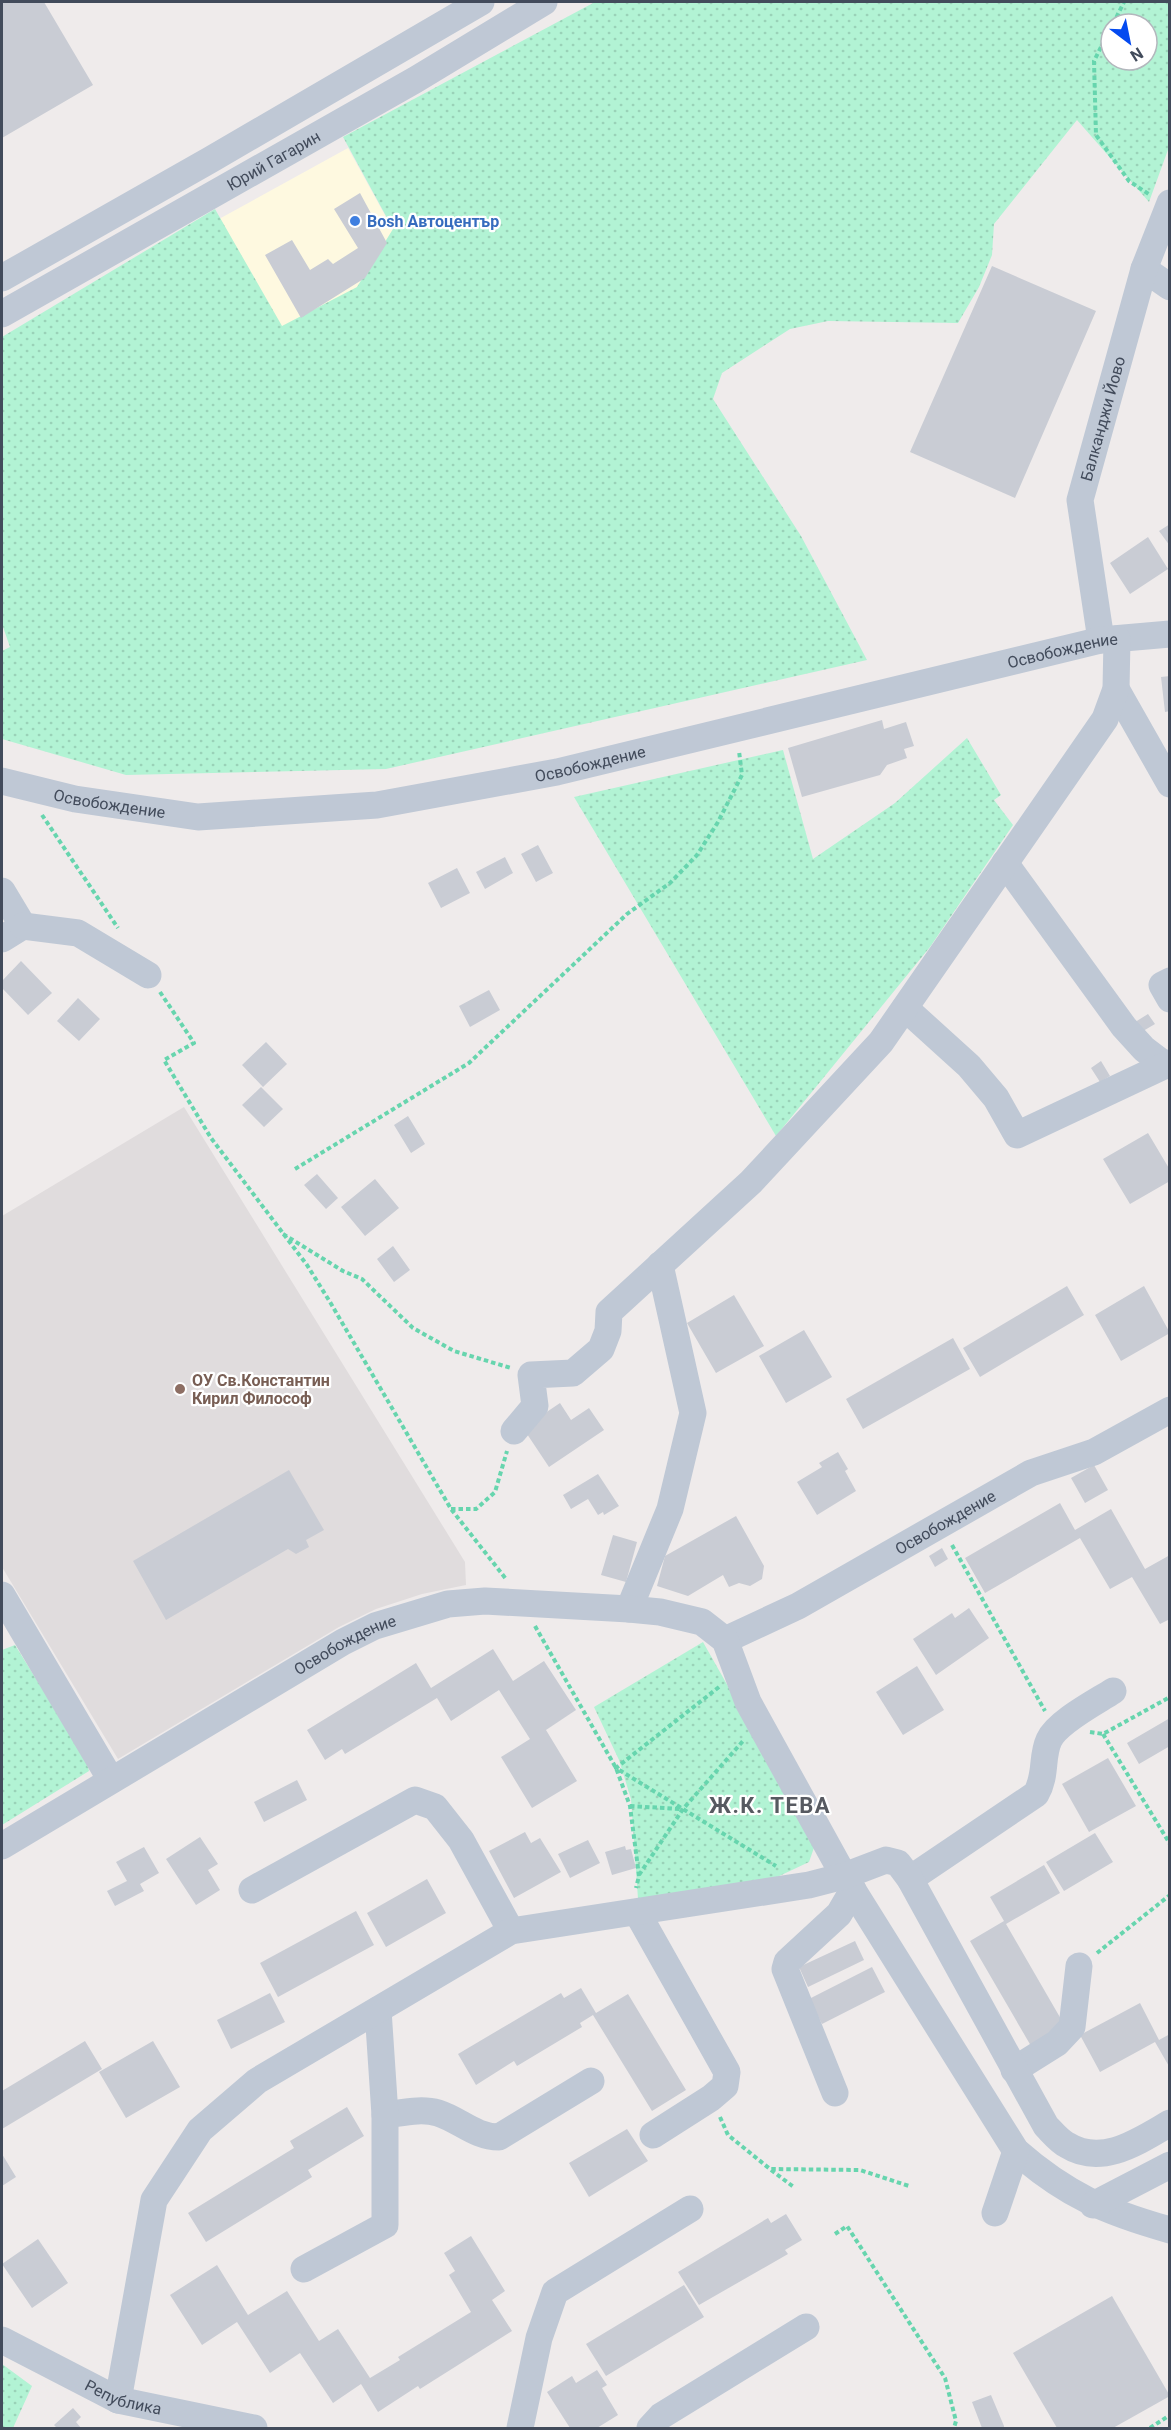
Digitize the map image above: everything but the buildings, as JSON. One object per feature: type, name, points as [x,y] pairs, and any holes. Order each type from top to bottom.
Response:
[{"type":"street","name":"Юрий Гагарин","points":[[2,278],[481,2]]},
{"type":"street","name":"Юрий Гагарин","points":[[2,314],[416,80],[544,2]]},
{"type":"street","name":"Балканджи Йово","points":[[1116,689],[1109,639],[1080,500],[1144,269],[1169,205]]},
{"type":"street","points":[[1144,269],[1170,287]]},
{"type":"street","name":"Освобождение","points":[[12,784],[75,800],[198,817],[377,805],[557,772],[1109,639],[1170,634]]},
{"type":"street","points":[[1116,689],[1170,784]]},
{"type":"street","points":[[514,1431],[536,1406],[531,1374],[573,1373],[601,1349],[608,1331],[609,1312],[751,1182],[881,1042],[1105,719],[1116,689]]},
{"type":"street","points":[[1005,862],[1124,1027],[1144,1049],[1167,1064]]},
{"type":"street","points":[[2,891],[12,932],[78,933],[148,975]]},
{"type":"street","points":[[1170,981],[1162,985],[1170,999]]},
{"type":"street","points":[[905,1008],[969,1066],[996,1098],[1017,1136],[1167,1064]]},
{"type":"street","points":[[629,1609],[670,1509],[693,1413],[660,1265]]},
{"type":"street","name":"Освобождение","points":[[2,1846],[343,1642],[375,1626],[448,1604],[485,1601],[660,1612],[702,1622],[725,1640],[798,1606],[1031,1473],[1094,1452],[1170,1410]]},
{"type":"street","points":[[2,1594],[111,1780]]},
{"type":"street","points":[[725,1640],[736,1674],[754,1712],[848,1883],[1017,2151],[1048,2178],[1093,2205],[1170,2230]]},
{"type":"street","points":[[910,1879],[1036,1794],[1044,1781],[1048,1741],[1056,1730],[1113,1691]]},
{"type":"street","points":[[252,1890],[415,1800],[435,1807],[461,1840],[511,1931]]},
{"type":"street","points":[[118,2400],[154,2200],[200,2130],[256,2081],[511,1931],[809,1886],[848,1883],[886,1860],[898,1863],[910,1879],[1046,2126],[1067,2146],[1092,2153],[1122,2151],[1170,2123]]},
{"type":"street","points":[[835,2093],[785,1969],[787,1962],[839,1914],[848,1883]]},
{"type":"street","points":[[634,1914],[727,2072],[725,2086],[711,2098],[653,2135]]},
{"type":"street","points":[[1014,2070],[1057,2043],[1072,2027],[1079,1966]]},
{"type":"street","points":[[303,2269],[385,2225],[385,2115],[378,2010]]},
{"type":"street","points":[[385,2115],[420,2111],[438,2113],[485,2137],[499,2137],[591,2081]]},
{"type":"street","points":[[995,2213],[1017,2151]]},
{"type":"street","points":[[1093,2205],[1170,2165]]},
{"type":"street","points":[[520,2428],[539,2338],[555,2292],[690,2209]]},
{"type":"street","points":[[650,2428],[661,2416],[806,2327]]},
{"type":"street","name":"Република","points":[[2,2340],[118,2400],[254,2428]]},
{"type":"path","points":[[1099,51],[1094,61],[1096,135],[1129,181],[1169,205]]},
{"type":"path","points":[[295,1169],[469,1063],[627,914],[670,883],[697,855],[718,822],[742,775],[736,728]]},
{"type":"path","points":[[12,784],[122,935]]},
{"type":"path","points":[[148,975],[194,1043],[164,1060],[211,1138],[279,1232],[307,1265],[451,1509],[508,1581],[522,1603],[615,1768],[630,1806],[639,1876],[634,1914]]},
{"type":"path","points":[[279,1232],[343,1271],[362,1279],[413,1328],[454,1351],[531,1374]]},
{"type":"path","points":[[451,1509],[476,1509],[495,1492],[514,1431]]},
{"type":"path","points":[[941,1524],[1056,1730],[1103,1734],[1170,1697]]},
{"type":"path","points":[[615,1768],[736,1674]]},
{"type":"path","points":[[639,1876],[683,1809],[754,1712]]},
{"type":"path","points":[[1103,1734],[1170,1844]]},
{"type":"path","points":[[615,1768],[809,1886]]},
{"type":"path","points":[[630,1806],[683,1809]]},
{"type":"path","points":[[1079,1966],[1170,1895]]},
{"type":"path","points":[[711,2098],[728,2135],[795,2188]]},
{"type":"path","points":[[770,2169],[860,2170],[909,2186]]},
{"type":"path","points":[[834,2234],[847,2226],[945,2378],[956,2421],[960,2428]]},
{"type":"path","points":[[1150,2428],[1170,2415]]},
{"type":"path","points":[[954,2428],[956,2421]]},
{"type":"shaded area","points":[[348,148],[398,239],[361,298],[286,337],[219,219]]},
{"type":"shaded area","name":"ОУ Св.Константин Кирил Философ","points":[[184,1107],[465,1562],[466,1585],[422,1594],[376,1609],[339,1627],[118,1759],[2,1567],[2,1216]]},
{"type":"green space","points":[[595,2],[1169,2],[1169,147],[1149,202],[1077,120],[994,224],[992,255],[979,287],[958,323],[828,321],[790,329],[722,373],[713,399],[801,536],[867,660],[386,769],[126,775],[2,739],[2,651],[10,647],[2,624],[2,337],[215,209],[282,326],[357,287],[393,229],[343,137]]},
{"type":"green space","points":[[967,738],[1001,795],[994,800],[1013,825],[930,947],[776,1136],[574,797],[783,750],[813,859],[895,803]]},
{"type":"green space","points":[[703,1642],[816,1842],[809,1862],[775,1878],[638,1899],[631,1799],[619,1760],[594,1707]]},
{"type":"green space","points":[[15,1645],[86,1759],[89,1771],[2,1825],[2,1650]]},
{"type":"green space","points":[[2,2364],[32,2386],[13,2428],[2,2428]]},
{"type":"place","name":"Bosh Автоцентър","points":[[355,221]]},
{"type":"place","name":"ОУ Св.Константин Кирил Философ","points":[[180,1389]]},
{"type":"district","name":"Ж.К. ТЕВА","points":[[770,1805]]}]
